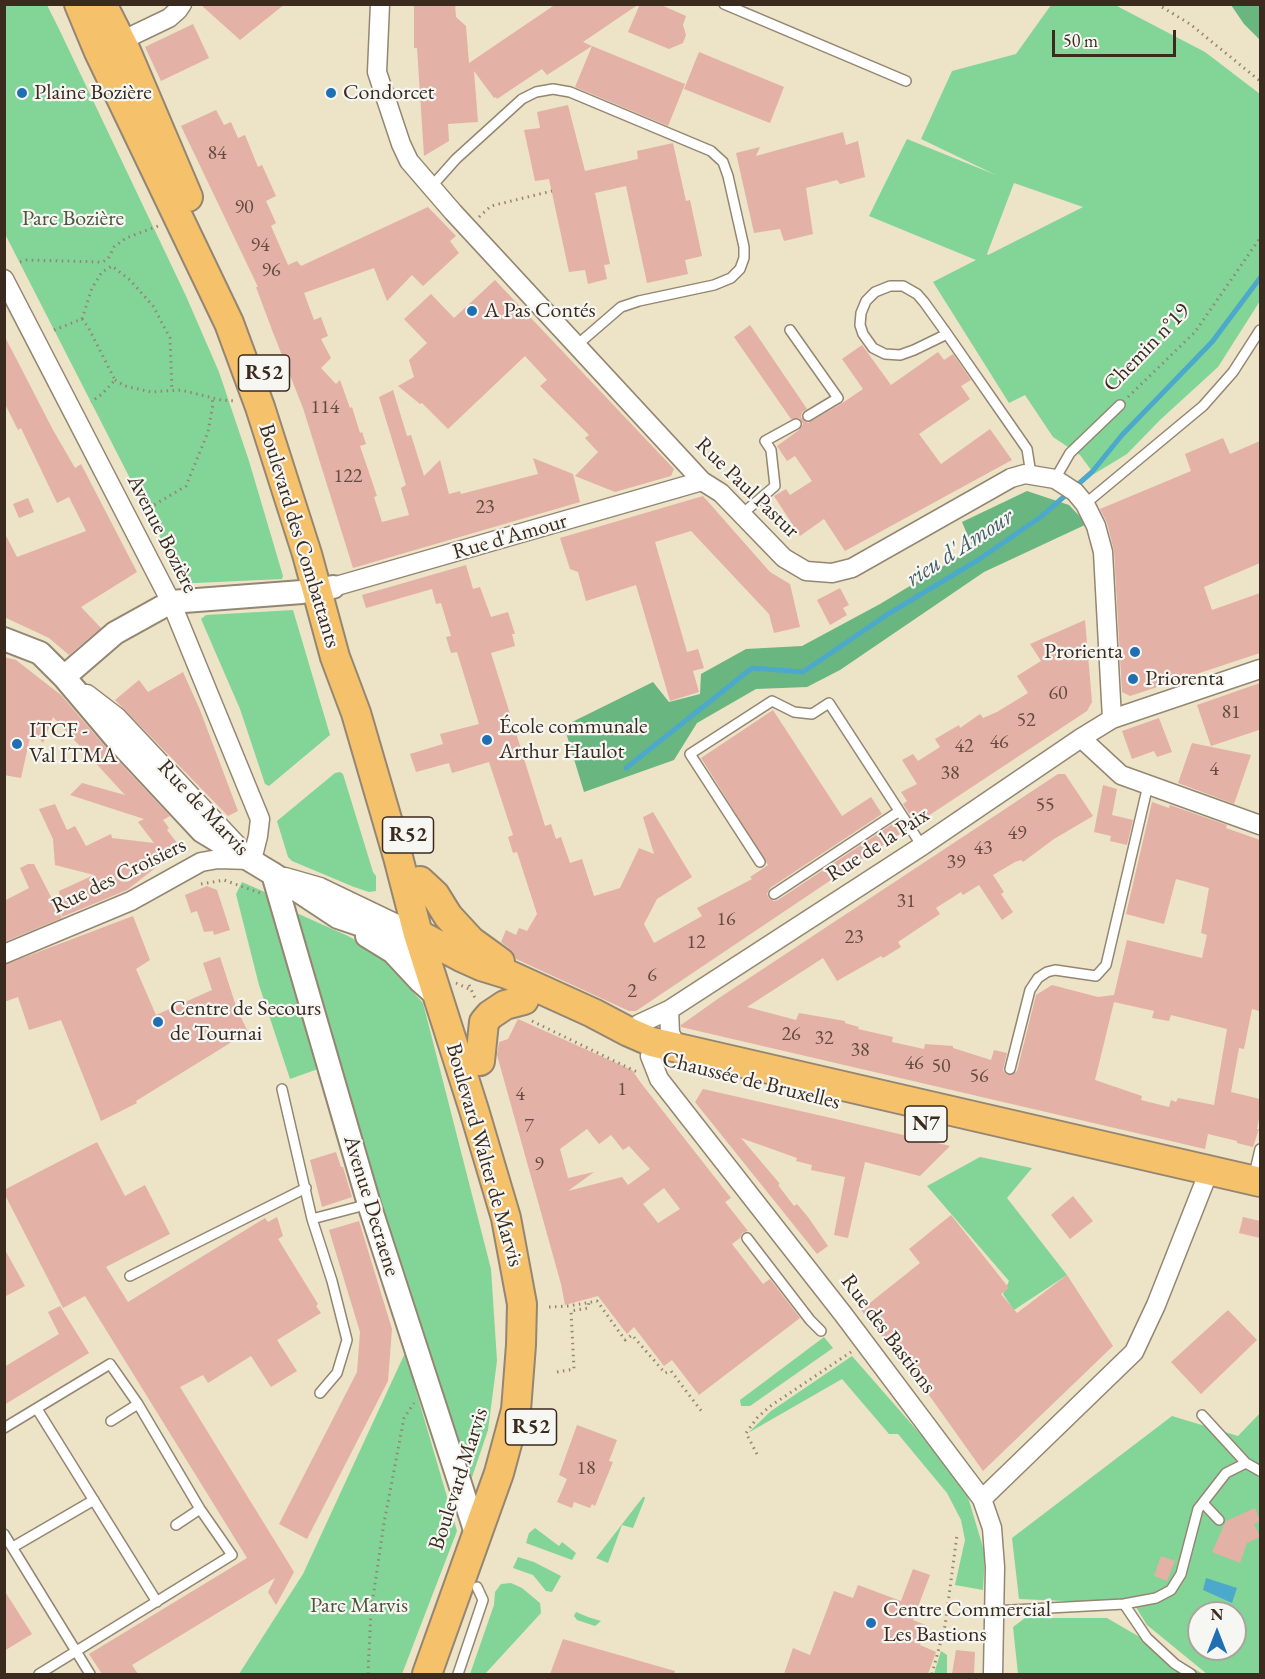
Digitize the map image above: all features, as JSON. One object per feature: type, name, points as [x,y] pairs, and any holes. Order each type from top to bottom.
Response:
[{"type":"main road","name":"Boulevard des Combattants","points":[[78,4],[229,323],[260,407],[307,554],[342,628],[359,675],[420,881],[430,947]]},
{"type":"main road","name":"Boulevard des Combattants","points":[[102,4],[160,128],[279,409],[324,556],[324,589],[335,657],[359,724],[398,858],[430,947]]},
{"type":"main road","points":[[420,881],[435,895],[458,928],[471,941],[500,962],[507,974]]},
{"type":"main road","name":"Chaussée de Bruxelles","points":[[430,947],[507,974],[652,1042],[1206,1179]]},
{"type":"main road","name":"Chaussée de Bruxelles","points":[[430,947],[527,1010],[644,1064],[927,1124],[1258,1188]]},
{"type":"main road","name":"Boulevard Walter de Marvis","points":[[427,1674],[499,1473],[516,1410],[522,1304],[506,1218],[438,996],[430,947]]},
{"type":"main road","name":"Boulevard Walter de Marvis","points":[[430,947],[480,1061],[526,1224],[538,1305],[539,1346],[535,1413],[508,1502],[446,1674]]},
{"type":"main road","points":[[480,1061],[484,1022],[490,1015],[505,1005],[527,1010]]},
{"type":"street","points":[[121,41],[169,18],[182,4]]},
{"type":"street","name":"Rue Paul Pastur","points":[[380,4],[376,63],[379,80],[409,161],[702,481],[721,493],[784,558],[806,571],[832,573],[852,568],[1011,478],[1025,474],[1031,474],[1071,490]]},
{"type":"street","name":"Avenue Bozière","points":[[4,279],[171,602],[260,819],[252,860]]},
{"type":"street","name":"Rue d'Amour","points":[[324,589],[702,481]]},
{"type":"street","points":[[1071,490],[1096,526],[1103,552],[1112,719]]},
{"type":"street","points":[[64,677],[115,633],[171,602],[324,589]]},
{"type":"street","name":"Rue de Marvis","points":[[4,639],[40,654],[64,677],[119,742],[195,825],[252,860]]},
{"type":"street","name":"Rue de la Paix","points":[[629,1032],[639,1024],[669,1010],[922,846],[1112,719],[1260,669]]},
{"type":"street","points":[[1081,738],[1121,776],[1260,825]]},
{"type":"street","name":"Rue des Croisiers","points":[[4,954],[138,898],[201,862],[219,859],[252,860]]},
{"type":"street","name":"Chaussée de Bruxelles","points":[[252,860],[338,917],[430,947]]},
{"type":"street","name":"Chaussée de Bruxelles","points":[[273,874],[320,887],[430,947]]},
{"type":"street","name":"Avenue Decraene","points":[[273,874],[369,1204],[477,1536]]},
{"type":"street","points":[[338,917],[393,952],[420,981],[438,996]]},
{"type":"street","points":[[669,1010],[670,1033],[678,1048]]},
{"type":"street","name":"Rue des Bastions","points":[[644,1064],[659,1079],[843,1314],[982,1499],[992,1528],[995,1567],[993,1674]]},
{"type":"street","points":[[982,1499],[1134,1352],[1156,1305],[1206,1179]]},
{"type":"lane","points":[[724,4],[906,81]]},
{"type":"lane","points":[[431,187],[456,159],[522,99],[536,92],[553,88],[570,92],[711,151],[723,162],[744,247],[744,258],[740,269],[731,278],[714,285],[621,307],[577,345]]},
{"type":"lane","points":[[947,334],[900,355],[885,354],[873,348],[863,334],[860,325],[861,313],[866,301],[875,292],[890,286],[903,286],[917,294],[947,334],[1027,449],[1031,474]]},
{"type":"lane","points":[[790,330],[838,398],[808,416]]},
{"type":"lane","points":[[1071,490],[1203,406],[1233,372],[1260,330]]},
{"type":"lane","name":"Chemin n°19","points":[[1071,490],[1070,453],[1120,405]]},
{"type":"lane","points":[[742,514],[775,486],[771,450],[765,441],[796,424]]},
{"type":"lane","points":[[760,862],[690,754],[772,700],[794,712],[812,714],[829,703],[922,846]]},
{"type":"lane","points":[[1010,1069],[1030,990],[1038,978],[1055,970],[1096,976],[1106,965],[1148,785]]},
{"type":"lane","points":[[774,894],[898,812]]},
{"type":"lane","points":[[282,1089],[312,1219],[332,1281],[347,1340],[337,1373],[320,1393]]},
{"type":"lane","points":[[1258,1188],[1260,1149]]},
{"type":"lane","points":[[130,1276],[306,1188]]},
{"type":"lane","points":[[312,1219],[369,1204]]},
{"type":"lane","points":[[747,1238],[821,1331]]},
{"type":"lane","points":[[4,1428],[110,1364],[138,1404],[200,1509],[232,1556],[39,1674]]},
{"type":"lane","points":[[111,1420],[138,1404]]},
{"type":"lane","points":[[37,1409],[157,1602]]},
{"type":"lane","points":[[1202,1415],[1246,1463],[1260,1471]]},
{"type":"lane","points":[[993,1611],[1124,1604],[1156,1598],[1171,1590],[1181,1574],[1198,1509],[1226,1473],[1246,1463]]},
{"type":"lane","points":[[13,1547],[94,1500]]},
{"type":"lane","points":[[1203,1503],[1219,1520]]},
{"type":"lane","points":[[176,1525],[200,1509]]},
{"type":"lane","points":[[4,1533],[90,1674]]},
{"type":"lane","name":"Boulevard Walter de Marvis","points":[[458,1674],[483,1600],[477,1587]]},
{"type":"lane","points":[[1124,1604],[1147,1638],[1174,1664],[1191,1674]]},
{"type":"path","points":[[1157,4],[1190,24],[1260,81]]},
{"type":"path","points":[[468,228],[491,206],[552,192]]},
{"type":"path","points":[[21,262],[27,260],[102,262],[108,259],[114,247],[126,238],[160,226]]},
{"type":"path","name":"Chemin n°19","points":[[1120,405],[1195,332],[1260,238]]},
{"type":"path","points":[[108,259],[112,266],[130,280],[153,306],[170,338],[172,391]]},
{"type":"path","points":[[82,319],[92,288],[102,272],[112,266]]},
{"type":"path","points":[[54,330],[82,319]]},
{"type":"path","points":[[82,319],[115,380],[125,386],[151,392],[181,390],[212,398],[245,401]]},
{"type":"path","points":[[91,402],[115,380]]},
{"type":"path","points":[[144,511],[186,486],[208,432],[212,398]]},
{"type":"path","points":[[201,885],[224,880],[265,896],[284,910]]},
{"type":"path","points":[[527,1010],[644,1064]]},
{"type":"path","points":[[549,1306],[569,1306],[597,1301],[625,1340],[632,1335],[665,1373],[671,1371],[702,1412]]},
{"type":"path","points":[[557,1371],[574,1369],[571,1311],[588,1308],[588,1302]]},
{"type":"path","points":[[757,1454],[746,1433],[757,1418],[769,1407],[853,1351]]},
{"type":"path","points":[[368,1674],[371,1611],[382,1534],[404,1418],[415,1403],[431,1395]]},
{"type":"path","points":[[932,1674],[945,1626],[957,1535]]},
{"type":"green space","name":"Parc Bozière","points":[[4,5],[47,5],[59,29],[186,296],[219,372],[249,461],[282,579],[196,583],[187,583],[182,580],[5,234]]},
{"type":"green space","points":[[1051,5],[1115,5],[1205,52],[1260,94],[1260,301],[1218,367],[1127,454],[1094,474],[1080,455],[1053,437],[1025,395],[1009,403],[933,282],[976,260],[869,216],[907,139],[996,175],[921,139],[952,71],[1016,54]],"holes":[[[1014,183],[1083,207],[988,255],[987,254]]]},
{"type":"green space","points":[[1231,5],[1260,5],[1260,40],[1244,24]]},
{"type":"green space","points":[[1027,491],[1069,505],[1087,524],[984,572],[840,670],[807,687],[756,689],[697,723],[674,760],[584,792],[564,726],[653,682],[669,702],[700,694],[701,674],[746,649],[802,646],[880,604],[973,548],[962,522]]},
{"type":"green space","points":[[293,610],[330,735],[269,786],[265,784],[240,709],[201,619],[206,615]]},
{"type":"green space","points":[[335,773],[343,774],[376,876],[376,891],[369,892],[354,887],[292,861],[288,857],[277,821]]},
{"type":"green space","points":[[242,882],[267,893],[318,1069],[290,1079],[259,985],[236,894]]},
{"type":"green space","points":[[292,911],[348,936],[376,952],[423,1003],[491,1269],[497,1361],[488,1430],[468,1489],[384,1229]]},
{"type":"green space","points":[[980,1157],[1032,1168],[1007,1198],[1067,1275],[1014,1310],[1003,1294],[1009,1281],[927,1186]]},
{"type":"green space","points":[[824,1337],[833,1348],[750,1406],[741,1406],[740,1400]]},
{"type":"green space","name":"Parc Marvis","points":[[405,1353],[457,1531],[402,1674],[239,1674],[303,1574]]},
{"type":"green space","points":[[852,1356],[964,1484],[985,1554],[983,1590],[955,1585],[965,1540],[961,1520],[947,1493],[898,1434],[889,1434],[842,1379],[748,1433],[771,1411]]},
{"type":"green space","points":[[1260,1413],[1260,1674],[1207,1674],[1191,1661],[1247,1661],[1247,1601],[1187,1601],[1187,1658],[1147,1625],[1134,1604],[1019,1599],[1012,1538],[1172,1416],[1238,1436]]},
{"type":"green space","points":[[643,1497],[645,1497],[644,1501],[633,1528],[622,1525],[608,1563],[596,1558]]},
{"type":"green space","points":[[535,1528],[559,1546],[562,1542],[576,1553],[572,1560],[526,1543],[529,1533]]},
{"type":"green space","points":[[518,1557],[534,1562],[561,1576],[552,1592],[546,1591],[533,1575],[513,1568]]},
{"type":"green space","points":[[511,1583],[522,1588],[540,1603],[541,1613],[485,1674],[470,1674],[494,1605],[495,1592],[501,1584]]},
{"type":"green space","points":[[576,1612],[601,1621],[595,1626],[577,1620],[574,1616]]},
{"type":"green space","points":[[1025,1618],[1107,1618],[1203,1674],[1018,1674],[1013,1627]]},
{"type":"green space","points":[[941,1651],[947,1655],[947,1674],[934,1674]]},
{"type":"water","points":[[1206,1578],[1237,1588],[1233,1601],[1203,1590]]},
{"type":"building","points":[[200,4],[285,4],[240,40]]},
{"type":"building","name":"Condorcet","points":[[414,4],[455,4],[456,17],[466,26],[469,63],[556,4],[639,4],[583,42],[592,46],[547,75],[542,69],[497,99],[474,71],[478,122],[448,124],[449,141],[424,156],[417,48],[414,48]]},
{"type":"building","points":[[640,4],[659,4],[686,16],[683,25],[686,35],[683,43],[669,49],[628,32]]},
{"type":"building","points":[[193,24],[209,58],[161,81],[145,47]]},
{"type":"building","points":[[592,46],[685,84],[668,126],[575,87]]},
{"type":"building","points":[[699,52],[784,87],[770,123],[684,89]]},
{"type":"building","points":[[568,105],[585,171],[638,159],[637,151],[673,143],[686,201],[690,200],[702,256],[685,260],[688,274],[647,283],[626,186],[595,193],[610,264],[604,265],[607,279],[588,284],[585,270],[569,272],[549,179],[535,181],[524,130],[540,128],[537,112]]},
{"type":"building","points":[[216,110],[224,125],[231,122],[238,138],[245,135],[258,167],[262,165],[276,196],[266,201],[276,223],[271,226],[288,265],[297,261],[301,266],[428,207],[456,236],[450,241],[459,253],[423,286],[412,275],[387,301],[374,268],[304,293],[314,320],[321,317],[328,336],[321,339],[331,358],[321,368],[336,384],[340,380],[360,433],[362,432],[366,444],[360,446],[377,496],[374,497],[382,522],[409,515],[401,488],[406,485],[379,397],[393,390],[407,436],[411,435],[424,476],[440,460],[449,494],[460,491],[461,494],[538,474],[533,458],[573,474],[580,502],[353,568],[303,408],[256,287],[258,287],[181,126]]},
{"type":"building","points":[[843,132],[846,145],[858,141],[865,177],[840,184],[837,180],[806,188],[813,234],[784,241],[780,229],[754,233],[736,153],[760,147],[756,156]]},
{"type":"building","points":[[495,280],[674,469],[671,476],[615,492],[575,476],[598,452],[585,438],[589,435],[540,386],[547,380],[525,356],[448,429],[422,403],[420,404],[398,386],[414,377],[409,360],[427,343],[404,319],[431,294],[454,318]]},
{"type":"building","points":[[750,325],[807,409],[802,412],[801,417],[808,423],[863,389],[842,359],[862,345],[891,385],[938,352],[944,360],[953,354],[971,380],[961,386],[970,399],[919,434],[941,464],[990,429],[1012,460],[845,551],[824,519],[800,536],[774,496],[786,489],[790,495],[812,481],[795,456],[787,461],[777,446],[799,430],[803,424],[799,418],[791,419],[734,337]]},
{"type":"building","points":[[4,335],[75,468],[81,464],[137,572],[81,607],[101,628],[69,655],[49,638],[4,617],[4,532],[17,557],[86,531],[69,497],[57,503],[21,428],[18,430],[4,402]]},
{"type":"building","points":[[1223,438],[1230,454],[1260,441],[1260,563],[1204,587],[1212,610],[1260,593],[1260,653],[1130,696],[1122,692],[1114,551],[1107,523],[1100,509],[1191,471],[1185,454]]},
{"type":"building","points":[[703,496],[770,572],[790,584],[800,627],[774,633],[769,614],[691,531],[655,542],[687,652],[698,649],[704,668],[693,671],[699,692],[670,701],[636,585],[586,601],[578,572],[570,569],[560,538]]},
{"type":"building","points":[[28,498],[34,512],[19,518],[13,504]]},
{"type":"building","points":[[466,565],[473,589],[480,587],[491,617],[508,612],[515,634],[512,634],[515,646],[491,653],[545,826],[551,824],[556,839],[561,837],[570,863],[582,859],[594,896],[620,888],[639,848],[654,854],[643,817],[653,812],[692,877],[657,899],[644,924],[654,943],[702,916],[697,908],[752,879],[750,877],[768,865],[701,758],[773,710],[842,816],[871,797],[882,814],[770,888],[767,894],[769,898],[774,901],[778,900],[897,821],[904,831],[636,1011],[629,1011],[516,959],[510,949],[501,942],[506,930],[516,935],[519,928],[527,931],[537,914],[517,852],[513,853],[508,837],[513,835],[489,762],[452,773],[449,763],[416,772],[410,754],[443,744],[440,734],[479,724],[457,652],[451,653],[446,637],[451,636],[441,603],[436,604],[432,589],[366,608],[362,595]]},
{"type":"building","points":[[840,588],[849,605],[843,608],[847,615],[830,625],[817,600]]},
{"type":"building","points":[[1085,620],[1092,702],[1087,711],[916,824],[903,804],[907,801],[901,792],[917,784],[902,760],[913,754],[918,761],[940,747],[935,739],[959,725],[960,728],[980,714],[983,718],[997,712],[1028,693],[1017,676],[1041,661],[1030,644]]},
{"type":"building","points":[[4,657],[16,660],[61,695],[109,751],[170,816],[163,820],[169,828],[167,830],[181,848],[127,890],[62,917],[59,891],[94,875],[55,865],[53,839],[39,809],[55,804],[67,830],[75,826],[86,846],[111,834],[112,838],[154,843],[138,822],[144,819],[70,795],[82,783],[125,795],[53,717],[43,743],[32,729],[21,778],[4,775]]},
{"type":"building","points":[[183,672],[200,710],[238,811],[228,816],[115,700],[139,680],[148,692]]},
{"type":"building","points":[[1260,683],[1259,730],[1211,746],[1197,705]]},
{"type":"building","points":[[1159,718],[1172,752],[1157,757],[1154,751],[1132,759],[1122,731]]},
{"type":"building","points":[[1192,743],[1251,755],[1234,804],[1178,783]]},
{"type":"building","points":[[1058,774],[1065,774],[1093,816],[1054,839],[1023,862],[1021,860],[1015,862],[993,875],[1004,892],[1001,894],[1013,912],[1002,920],[979,885],[963,895],[961,892],[936,908],[940,914],[898,942],[901,947],[883,958],[881,956],[837,981],[823,958],[747,1007],[796,1020],[799,1013],[845,1021],[845,1023],[859,1027],[858,1029],[893,1037],[892,1042],[924,1049],[925,1044],[953,1046],[953,1048],[991,1060],[994,1050],[1007,1053],[1003,1070],[1006,1074],[1012,1075],[1017,1071],[1036,995],[1052,985],[1098,997],[1114,995],[1127,940],[1202,958],[1207,935],[1201,933],[1209,888],[1176,879],[1164,924],[1126,914],[1152,802],[1169,808],[1170,805],[1227,825],[1226,828],[1260,840],[1259,1011],[1252,1009],[1244,1049],[1239,1048],[1231,1092],[1260,1099],[1257,1129],[1259,1129],[1253,1147],[1208,1134],[1205,1149],[681,1027],[719,998]],"holes":[[[1114,1002],[1154,1011],[1152,1018],[1169,1021],[1171,1015],[1227,1029],[1214,1105],[1178,1098],[1176,1102],[1171,1100],[1169,1107],[1141,1100],[1142,1096],[1095,1080]]]},
{"type":"building","points":[[1103,785],[1117,789],[1112,815],[1133,820],[1127,845],[1110,841],[1111,836],[1094,832]]},
{"type":"building","points":[[34,864],[62,918],[4,942],[4,901],[29,888],[20,868]]},
{"type":"building","points":[[207,886],[217,890],[230,930],[214,935],[213,931],[204,932],[197,911],[191,913],[185,895]]},
{"type":"building","points":[[133,916],[150,960],[136,969],[156,1015],[212,990],[203,963],[220,957],[237,1009],[248,1032],[136,1101],[137,1103],[101,1121],[61,1020],[29,1030],[18,997],[4,1002],[4,965]]},
{"type":"building","points":[[518,1019],[632,1070],[731,1198],[725,1202],[748,1231],[742,1233],[740,1238],[732,1244],[763,1284],[770,1279],[800,1318],[699,1395],[672,1360],[664,1366],[634,1327],[627,1334],[598,1296],[565,1305],[497,1055],[499,1042],[508,1039]],"holes":[[[587,1129],[599,1144],[611,1135],[623,1150],[629,1146],[650,1169],[628,1185],[622,1177],[568,1191],[594,1172],[568,1178],[560,1149]],[[664,1188],[680,1209],[658,1223],[643,1204]]]},
{"type":"building","points":[[703,1089],[950,1146],[920,1176],[865,1162],[848,1238],[834,1235],[845,1177],[811,1170],[812,1165],[796,1161],[797,1158],[741,1138],[780,1184],[778,1185],[794,1206],[797,1204],[808,1217],[828,1246],[817,1254],[695,1102]]},
{"type":"building","points":[[97,1142],[125,1196],[145,1185],[170,1234],[106,1267],[128,1302],[265,1218],[268,1222],[277,1217],[283,1236],[278,1239],[318,1304],[316,1306],[321,1313],[277,1340],[297,1371],[271,1387],[251,1356],[208,1383],[203,1375],[180,1387],[294,1572],[276,1605],[268,1592],[275,1578],[132,1665],[138,1674],[102,1674],[89,1654],[247,1558],[85,1296],[63,1308],[4,1193],[4,1190]]},
{"type":"building","points":[[336,1152],[352,1197],[322,1207],[310,1160]]},
{"type":"building","points":[[1073,1196],[1093,1221],[1070,1239],[1051,1215]]},
{"type":"building","points":[[951,1215],[1009,1288],[1001,1294],[1017,1313],[1067,1275],[1113,1346],[983,1471],[924,1388],[861,1310],[920,1263],[909,1249]]},
{"type":"building","points":[[1243,1217],[1260,1221],[1260,1238],[1239,1233]]},
{"type":"building","points":[[359,1221],[392,1329],[388,1381],[307,1539],[279,1524],[357,1372],[360,1332],[329,1230]]},
{"type":"building","points":[[4,1248],[25,1286],[4,1297]]},
{"type":"building","points":[[60,1306],[89,1353],[4,1405],[4,1367],[59,1334],[48,1312]]},
{"type":"building","points":[[1228,1310],[1257,1340],[1201,1394],[1171,1362]]},
{"type":"building","points":[[577,1425],[617,1440],[609,1461],[613,1462],[595,1506],[592,1504],[590,1508],[574,1502],[572,1508],[557,1502],[567,1479],[559,1475]]},
{"type":"building","points":[[1255,1508],[1260,1521],[1254,1524],[1260,1537],[1247,1543],[1240,1563],[1212,1552],[1226,1521]]},
{"type":"building","points":[[1161,1556],[1175,1561],[1167,1581],[1154,1576]]},
{"type":"building","name":"Centre Commercial Les Bastions","points":[[913,1569],[930,1575],[913,1620],[928,1626],[920,1645],[936,1652],[928,1674],[784,1674],[793,1648],[810,1655],[834,1591],[853,1598],[858,1585],[901,1601]]},
{"type":"building","points":[[4,1590],[32,1634],[4,1651]]},
{"type":"building","points":[[563,1639],[675,1671],[674,1674],[550,1674]]},
{"type":"building","points":[[956,1650],[975,1652],[974,1674],[952,1674]]},
{"type":"waterway","name":"rieu d'Amour","points":[[626,768],[752,668],[803,672],[888,614],[978,560],[1042,516],[1092,472],[1122,435],[1212,342],[1260,278]]},
{"type":"place","name":"Plaine Bozière","points":[[22,93]]},
{"type":"place","name":"Condorcet","points":[[331,93]]},
{"type":"place","name":"A Pas Contés","points":[[472,311]]},
{"type":"place","name":"Prorienta","points":[[1135,652]]},
{"type":"place","name":"Priorenta","points":[[1133,679]]},
{"type":"place","name":"École communale Arthur Haulot","points":[[487,740]]},
{"type":"place","name":"ITCF - Val ITMA","points":[[17,744]]},
{"type":"place","name":"Centre de Secours de Tournai","points":[[158,1022]]},
{"type":"place","name":"Centre Commercial Les Bastions","points":[[871,1623]]}]
